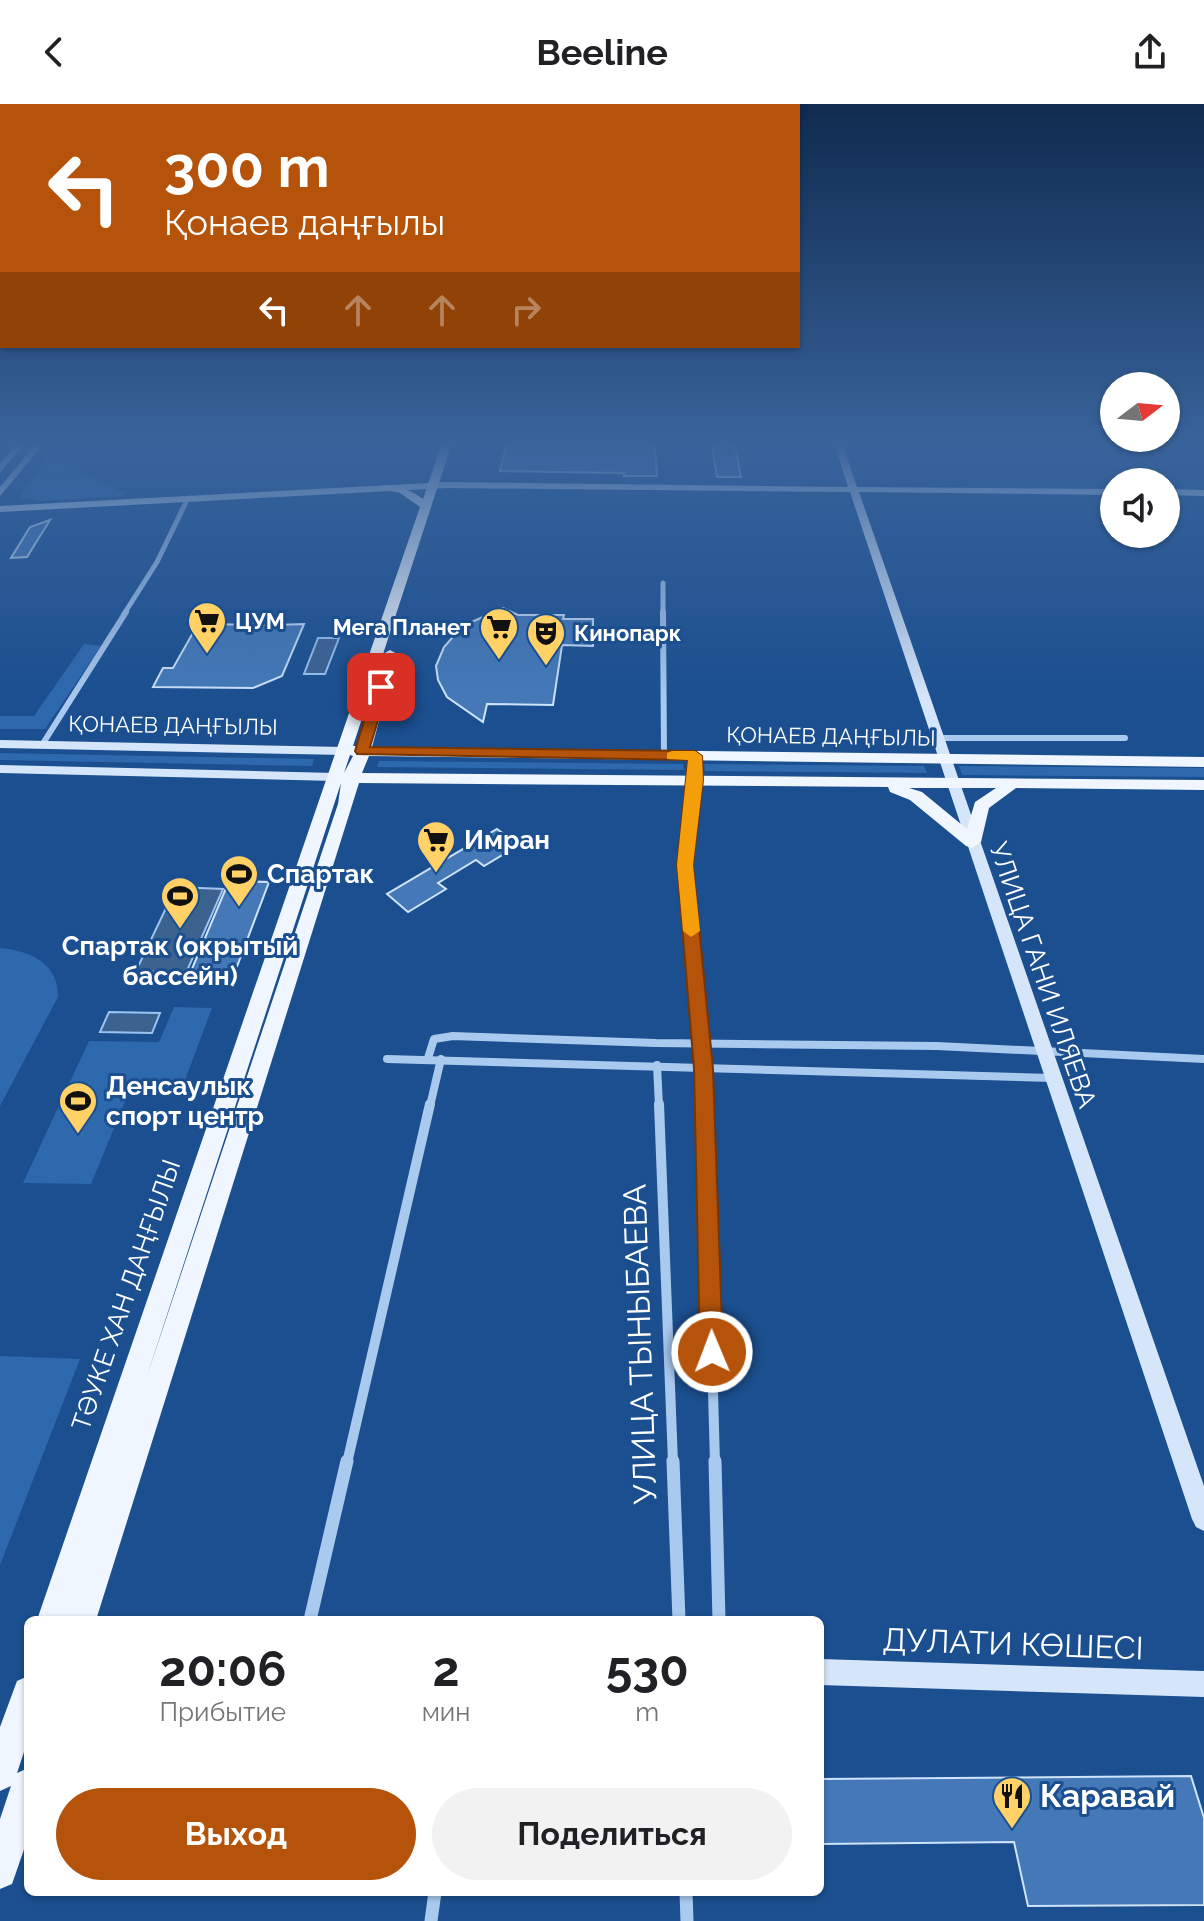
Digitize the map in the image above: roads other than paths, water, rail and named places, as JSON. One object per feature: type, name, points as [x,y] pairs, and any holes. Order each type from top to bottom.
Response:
[{"type":"main road","name":"ТӘУКЕ ХАН ДАҢҒЫЛЫ","points":[[53,1616],[344,778],[423,531]]},
{"type":"main road","name":"ТӘУКЕ ХАН ДАҢҒЫЛЫ","points":[[353,751],[393,647],[425,531]]},
{"type":"main road","name":"УЛИЦА ГАНИ ИЛЯЕВА","points":[[866,531],[1204,1519]]},
{"type":"main road","name":"ҚОНАЕВ ДАҢҒЫЛЫ","points":[[0,744],[1204,762]]},
{"type":"main road","name":"ҚОНАЕВ ДАҢҒЫЛЫ","points":[[0,769],[344,778]]},
{"type":"main road","name":"ТӘУКЕ ХАН ДАҢҒЫЛЫ","points":[[82,1616],[346,804],[344,778]]},
{"type":"main road","points":[[344,778],[397,779]]},
{"type":"main road","name":"ҚОНАЕВ ДАҢҒЫЛЫ","points":[[397,779],[1204,785]]},
{"type":"main road","points":[[346,804],[353,793],[364,787],[397,779]]},
{"type":"main road","points":[[880,784],[916,796],[972,842],[981,806],[1012,784]]},
{"type":"main road","name":"ДУЛАТИ КӨШЕСІ","points":[[824,1672],[1204,1684]]},
{"type":"main road","points":[[0,1774],[24,1704]]},
{"type":"main road","points":[[0,1872],[24,1797]]},
{"type":"street","points":[[42,745],[174,531]]},
{"type":"street","points":[[663,583],[664,756]]},
{"type":"street","points":[[938,738],[1125,738]]},
{"type":"street","points":[[695,756],[685,865],[704,1069],[719,1616]]},
{"type":"street","points":[[428,1058],[434,1039],[453,1036],[937,1046],[1045,1054],[1204,1059]]},
{"type":"street","points":[[387,1059],[1053,1078]]},
{"type":"street","points":[[311,1616],[441,1059]]},
{"type":"street","name":"УЛИЦА ТЫНЫБАЕВА","points":[[657,1065],[679,1616]]},
{"type":"street","points":[[431,1921],[434,1896]]},
{"type":"street","points":[[686,1896],[687,1921]]},
{"type":"place","name":"ЦУМ","points":[[207,655]]},
{"type":"place","name":"Мега Планет","points":[[499,661]]},
{"type":"place","name":"Кинопарк","points":[[546,667]]},
{"type":"place","name":"Имран","points":[[436,874]]},
{"type":"place","name":"Спартак","points":[[239,908]]},
{"type":"place","name":"Спартак (окрытый бассейн)","points":[[180,930]]},
{"type":"place","name":"Денсаулык спорт центр","points":[[78,1135]]},
{"type":"place","name":"Каравай","points":[[1012,1830]]}]
